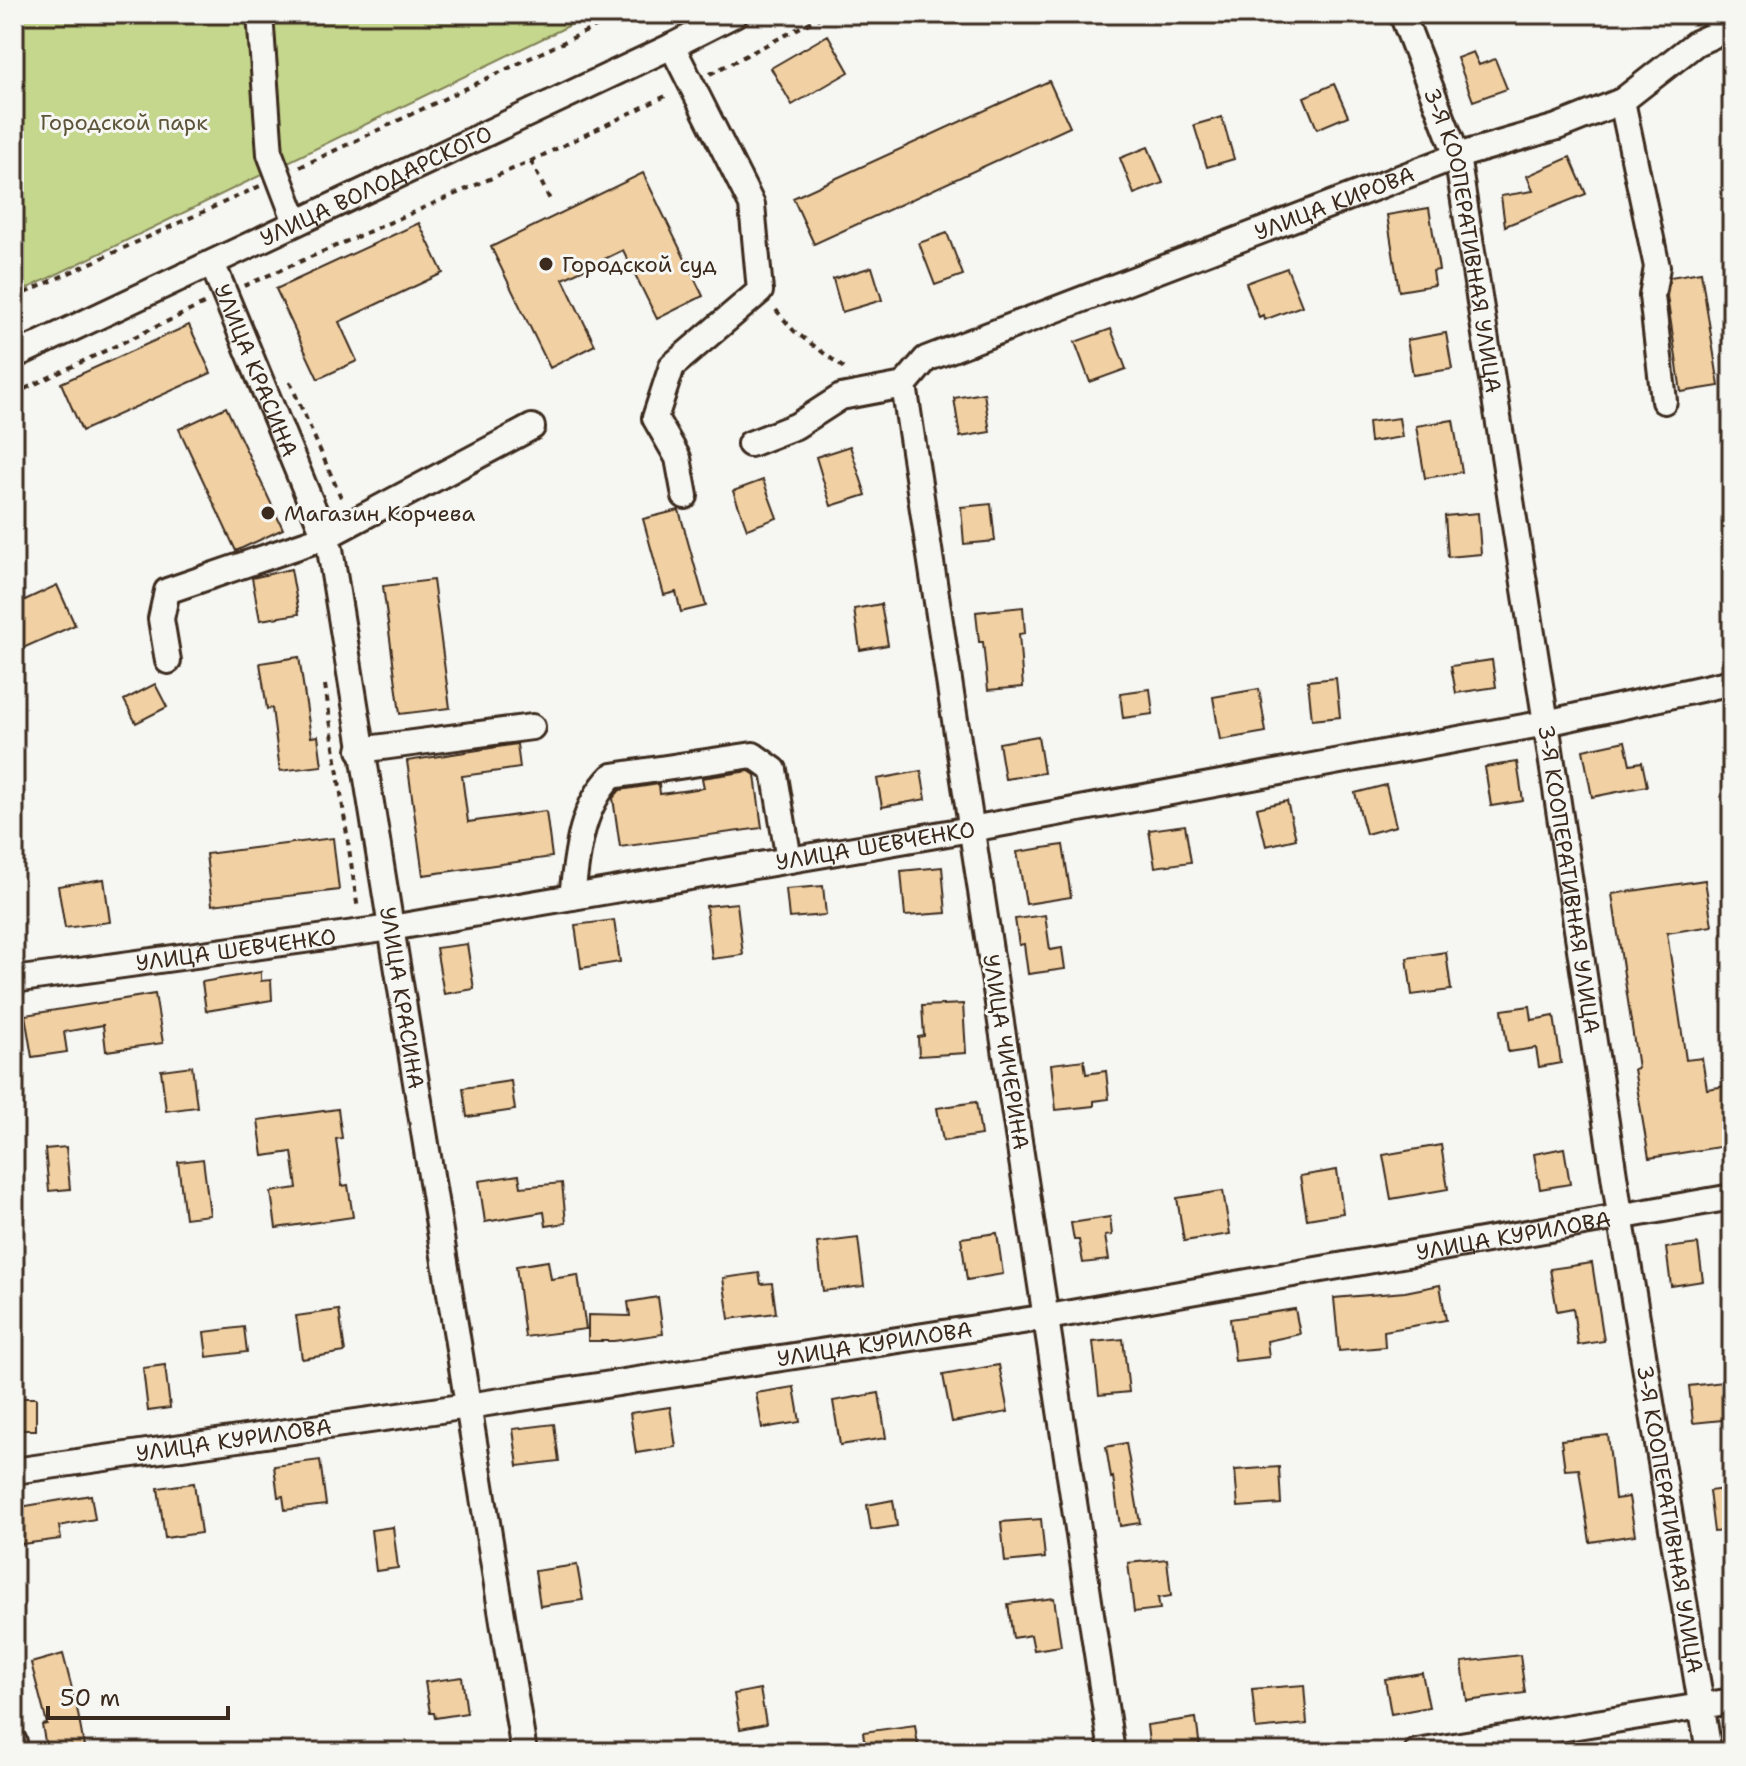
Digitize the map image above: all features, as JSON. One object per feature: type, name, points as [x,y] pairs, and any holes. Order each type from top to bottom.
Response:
[{"type":"street","points":[[260,14],[270,154],[296,222]]},
{"type":"street","name":"УЛИЦА ВОЛОДАРСКОГО","points":[[14,356],[735,14]]},
{"type":"street","name":"3-Я КООПЕРАТИВНАЯ УЛИЦА","points":[[1402,14],[1457,156],[1620,1215],[1709,1752]]},
{"type":"street","name":"УЛИЦА КИРОВА","points":[[904,385],[926,359],[1457,156],[1557,127],[1622,101],[1696,43],[1732,27]]},
{"type":"street","points":[[672,46],[752,205],[760,291],[672,366],[655,418],[678,458],[685,496]]},
{"type":"street","points":[[1622,101],[1657,267],[1652,296],[1664,401]]},
{"type":"street","name":"УЛИЦА КРАСИНА","points":[[212,263],[330,549],[524,1752]]},
{"type":"street","points":[[750,444],[796,426],[841,397],[904,385]]},
{"type":"street","name":"УЛИЦА ЧИЧЕРИНА","points":[[904,385],[1112,1752]]},
{"type":"street","points":[[168,661],[161,619],[167,591],[325,537],[532,427]]},
{"type":"street","name":"УЛИЦА ШЕВЧЕНКО","points":[[14,980],[391,928],[971,829],[1546,723],[1732,682]]},
{"type":"street","points":[[360,750],[532,727]]},
{"type":"street","points":[[572,897],[579,840],[599,789],[612,776],[753,755],[774,770],[789,860]]},
{"type":"street","name":"УЛИЦА КУРИЛОВА","points":[[14,1471],[468,1406],[1048,1317],[1732,1197]]},
{"type":"street","points":[[1417,1752],[1732,1701]]},
{"type":"street","points":[[14,1742],[15,1752]]},
{"type":"path","points":[[14,298],[278,178],[623,14]]},
{"type":"path","points":[[14,394],[223,295],[531,161],[691,84],[826,14]]},
{"type":"path","points":[[531,161],[552,204]]},
{"type":"path","points":[[760,291],[794,331],[843,370],[858,374]]},
{"type":"path","points":[[284,369],[352,523]]},
{"type":"path","points":[[325,684],[361,932]]},
{"type":"green space","name":"Городской парк","points":[[14,14],[593,14],[14,295]]},
{"type":"building","points":[[828,35],[849,72],[792,105],[771,68]]},
{"type":"building","points":[[1473,52],[1479,65],[1495,59],[1507,89],[1473,101],[1457,58]]},
{"type":"building","points":[[1049,81],[1070,127],[814,244],[793,198]]},
{"type":"building","points":[[1334,84],[1348,116],[1317,129],[1304,97]]},
{"type":"building","points":[[1222,117],[1234,159],[1207,167],[1194,125]]},
{"type":"building","points":[[1148,147],[1163,183],[1134,194],[1120,158]]},
{"type":"building","points":[[1570,157],[1586,194],[1505,226],[1501,196],[1533,191],[1527,176]]},
{"type":"building","name":"Городской суд","points":[[643,173],[703,296],[657,319],[623,250],[563,279],[595,345],[550,368],[491,247]]},
{"type":"building","points":[[1429,208],[1439,270],[1433,271],[1435,285],[1399,291],[1387,215]]},
{"type":"building","points":[[419,223],[443,273],[339,322],[357,361],[318,379],[276,289]]},
{"type":"building","points":[[947,233],[963,275],[935,285],[919,243]]},
{"type":"building","points":[[872,267],[882,300],[842,312],[833,279]]},
{"type":"building","points":[[1287,268],[1302,306],[1264,320],[1263,315],[1259,317],[1246,283]]},
{"type":"building","points":[[1701,272],[1719,386],[1681,392],[1667,296],[1670,277]]},
{"type":"building","points":[[189,325],[211,373],[82,431],[61,383]]},
{"type":"building","points":[[1111,329],[1126,369],[1090,382],[1075,342]]},
{"type":"building","points":[[1446,333],[1452,369],[1413,375],[1407,340]]},
{"type":"building","points":[[984,393],[990,432],[960,437],[954,398]]},
{"type":"building","points":[[226,407],[283,529],[236,551],[179,429]]},
{"type":"building","points":[[1399,418],[1402,437],[1370,442],[1368,422]]},
{"type":"building","points":[[1453,420],[1462,472],[1425,478],[1416,426]]},
{"type":"building","points":[[850,446],[866,495],[831,506],[816,457]]},
{"type":"building","points":[[763,480],[777,518],[747,529],[733,491]]},
{"type":"building","points":[[991,504],[995,541],[964,544],[961,507]]},
{"type":"building","points":[[679,510],[706,606],[681,612],[676,592],[664,595],[643,519]]},
{"type":"building","points":[[1478,513],[1481,554],[1448,557],[1445,516]]},
{"type":"building","points":[[291,569],[299,614],[260,620],[252,578]]},
{"type":"building","points":[[433,580],[450,708],[400,714],[383,586]]},
{"type":"building","points":[[57,585],[75,625],[14,652],[14,605]]},
{"type":"building","points":[[881,604],[888,645],[860,650],[854,609]]},
{"type":"building","points":[[1023,607],[1025,633],[1019,634],[1023,687],[988,690],[976,612]]},
{"type":"building","points":[[299,657],[311,737],[318,736],[322,766],[280,771],[272,708],[267,709],[260,663]]},
{"type":"building","points":[[1492,660],[1496,687],[1456,693],[1451,666]]},
{"type":"building","points":[[1336,678],[1340,717],[1312,720],[1308,681]]},
{"type":"building","points":[[155,684],[167,707],[136,723],[124,700]]},
{"type":"building","points":[[1150,689],[1153,714],[1123,718],[1120,693]]},
{"type":"building","points":[[1259,689],[1266,732],[1220,740],[1213,697]]},
{"type":"building","points":[[1038,736],[1044,773],[1005,779],[999,743]]},
{"type":"building","points":[[1625,741],[1630,764],[1642,762],[1647,786],[1592,797],[1583,750]]},
{"type":"building","points":[[517,744],[520,768],[462,776],[468,822],[546,811],[552,857],[423,875],[407,761]]},
{"type":"building","points":[[1517,762],[1523,801],[1491,806],[1485,767]]},
{"type":"building","points":[[749,771],[755,775],[762,828],[620,847],[613,798],[620,790],[659,784],[660,794],[704,788],[702,778]]},
{"type":"building","points":[[921,771],[926,799],[882,807],[877,779]]},
{"type":"building","points":[[1386,785],[1396,826],[1366,834],[1355,793]]},
{"type":"building","points":[[1287,801],[1296,839],[1266,846],[1257,808]]},
{"type":"building","points":[[1185,825],[1191,862],[1155,867],[1149,830]]},
{"type":"building","points":[[333,838],[339,890],[212,905],[206,854]]},
{"type":"building","points":[[1063,845],[1071,897],[1026,904],[1017,852]]},
{"type":"building","points":[[942,867],[946,913],[905,916],[901,871]]},
{"type":"building","points":[[104,879],[110,922],[65,928],[58,886]]},
{"type":"building","points":[[1705,880],[1712,926],[1667,933],[1686,1060],[1702,1058],[1707,1089],[1732,1085],[1732,1145],[1649,1158],[1634,1069],[1638,1068],[1612,894]]},
{"type":"building","points":[[823,886],[826,915],[789,918],[786,889]]},
{"type":"building","points":[[737,903],[743,955],[712,959],[706,906]]},
{"type":"building","points":[[1045,915],[1050,950],[1062,948],[1065,969],[1028,974],[1024,944],[1019,945],[1015,919]]},
{"type":"building","points":[[614,920],[620,962],[581,968],[575,925]]},
{"type":"building","points":[[467,944],[474,989],[444,994],[436,948]]},
{"type":"building","points":[[1446,952],[1451,990],[1412,995],[1407,958]]},
{"type":"building","points":[[261,972],[261,981],[271,980],[272,1000],[206,1011],[202,982]]},
{"type":"building","points":[[155,994],[163,1043],[106,1051],[103,1025],[64,1032],[67,1052],[32,1057],[25,1015]]},
{"type":"building","points":[[963,1004],[966,1053],[919,1056],[918,1037],[924,1036],[922,1006]]},
{"type":"building","points":[[1530,1006],[1532,1020],[1554,1016],[1561,1063],[1539,1067],[1536,1048],[1508,1052],[1502,1010]]},
{"type":"building","points":[[1084,1060],[1086,1074],[1106,1071],[1109,1099],[1094,1101],[1094,1106],[1056,1110],[1051,1064]]},
{"type":"building","points":[[192,1066],[197,1107],[166,1111],[161,1070]]},
{"type":"building","points":[[511,1081],[515,1110],[467,1117],[463,1088]]},
{"type":"building","points":[[976,1102],[981,1135],[943,1141],[937,1108]]},
{"type":"building","points":[[338,1109],[342,1138],[336,1139],[342,1186],[348,1185],[353,1217],[276,1228],[271,1192],[297,1188],[292,1152],[263,1156],[258,1120]]},
{"type":"building","points":[[1441,1145],[1448,1189],[1391,1199],[1383,1155]]},
{"type":"building","points":[[66,1147],[70,1189],[49,1191],[45,1149]]},
{"type":"building","points":[[1564,1148],[1570,1184],[1540,1189],[1534,1154]]},
{"type":"building","points":[[203,1159],[210,1215],[185,1218],[178,1162]]},
{"type":"building","points":[[1337,1170],[1343,1213],[1307,1219],[1300,1176]]},
{"type":"building","points":[[519,1175],[521,1187],[562,1183],[566,1223],[546,1226],[544,1212],[485,1222],[479,1181]]},
{"type":"building","points":[[1223,1191],[1230,1234],[1184,1241],[1177,1198]]},
{"type":"building","points":[[1110,1217],[1112,1235],[1105,1236],[1109,1260],[1083,1263],[1079,1240],[1074,1240],[1071,1223]]},
{"type":"building","points":[[997,1233],[1003,1274],[967,1280],[961,1238]]},
{"type":"building","points":[[858,1238],[864,1286],[823,1291],[817,1243]]},
{"type":"building","points":[[1698,1244],[1703,1281],[1671,1286],[1666,1248]]},
{"type":"building","points":[[548,1261],[551,1279],[578,1275],[586,1329],[525,1337],[516,1266]]},
{"type":"building","points":[[1592,1263],[1604,1341],[1578,1345],[1573,1308],[1557,1311],[1550,1269]]},
{"type":"building","points":[[759,1273],[761,1284],[772,1283],[776,1313],[729,1319],[723,1278]]},
{"type":"building","points":[[1440,1285],[1446,1320],[1384,1331],[1385,1347],[1339,1351],[1334,1298],[1405,1292]]},
{"type":"building","points":[[658,1297],[663,1334],[614,1341],[588,1341],[588,1315],[630,1316],[628,1302]]},
{"type":"building","points":[[1295,1309],[1300,1334],[1267,1341],[1269,1357],[1235,1361],[1230,1319]]},
{"type":"building","points":[[339,1310],[345,1352],[302,1359],[296,1316]]},
{"type":"building","points":[[244,1327],[247,1352],[207,1357],[204,1332]]},
{"type":"building","points":[[1123,1339],[1129,1392],[1099,1395],[1093,1342]]},
{"type":"building","points":[[165,1365],[170,1408],[148,1411],[143,1368]]},
{"type":"building","points":[[999,1365],[1008,1412],[952,1422],[943,1375]]},
{"type":"building","points":[[1732,1381],[1732,1419],[1693,1423],[1689,1386]]},
{"type":"building","points":[[794,1387],[800,1422],[762,1428],[756,1393]]},
{"type":"building","points":[[879,1393],[886,1438],[840,1445],[833,1401]]},
{"type":"building","points":[[14,1398],[36,1398],[36,1430],[14,1430]]},
{"type":"building","points":[[670,1407],[676,1447],[636,1453],[630,1413]]},
{"type":"building","points":[[554,1424],[559,1461],[518,1466],[513,1429]]},
{"type":"building","points":[[1608,1435],[1615,1499],[1629,1497],[1635,1535],[1590,1542],[1579,1469],[1565,1470],[1561,1440]]},
{"type":"building","points":[[1126,1443],[1140,1523],[1120,1526],[1106,1447]]},
{"type":"building","points":[[320,1460],[326,1505],[285,1510],[283,1496],[278,1497],[274,1466]]},
{"type":"building","points":[[1279,1467],[1281,1504],[1238,1507],[1235,1470]]},
{"type":"building","points":[[194,1483],[201,1533],[165,1538],[158,1488]]},
{"type":"building","points":[[1732,1488],[1732,1530],[1714,1532],[1709,1491]]},
{"type":"building","points":[[91,1495],[95,1519],[59,1526],[61,1539],[14,1545],[14,1508]]},
{"type":"building","points":[[893,1500],[897,1526],[871,1530],[867,1505]]},
{"type":"building","points":[[1041,1519],[1045,1558],[1005,1562],[1001,1522]]},
{"type":"building","points":[[393,1527],[398,1568],[376,1571],[371,1530]]},
{"type":"building","points":[[1167,1559],[1171,1596],[1158,1598],[1160,1609],[1134,1612],[1128,1563]]},
{"type":"building","points":[[577,1565],[583,1600],[540,1606],[535,1571]]},
{"type":"building","points":[[1054,1598],[1061,1646],[1034,1650],[1031,1635],[1013,1638],[1008,1604]]},
{"type":"building","points":[[63,1654],[85,1752],[47,1752],[42,1725],[47,1724],[31,1663]]},
{"type":"building","points":[[1520,1655],[1525,1693],[1467,1701],[1462,1662]]},
{"type":"building","points":[[1422,1673],[1429,1707],[1391,1714],[1385,1679]]},
{"type":"building","points":[[462,1677],[467,1713],[435,1718],[434,1713],[430,1713],[425,1682]]},
{"type":"building","points":[[1304,1685],[1307,1724],[1256,1729],[1252,1689]]},
{"type":"building","points":[[760,1689],[766,1724],[740,1729],[734,1694]]},
{"type":"building","points":[[1196,1718],[1200,1748],[1150,1752],[1147,1725]]},
{"type":"building","points":[[915,1725],[919,1752],[866,1752],[863,1732]]},
{"type":"place","name":"Городской суд","points":[[546,264]]},
{"type":"place","name":"Магазин Корчева","points":[[268,513]]}]
